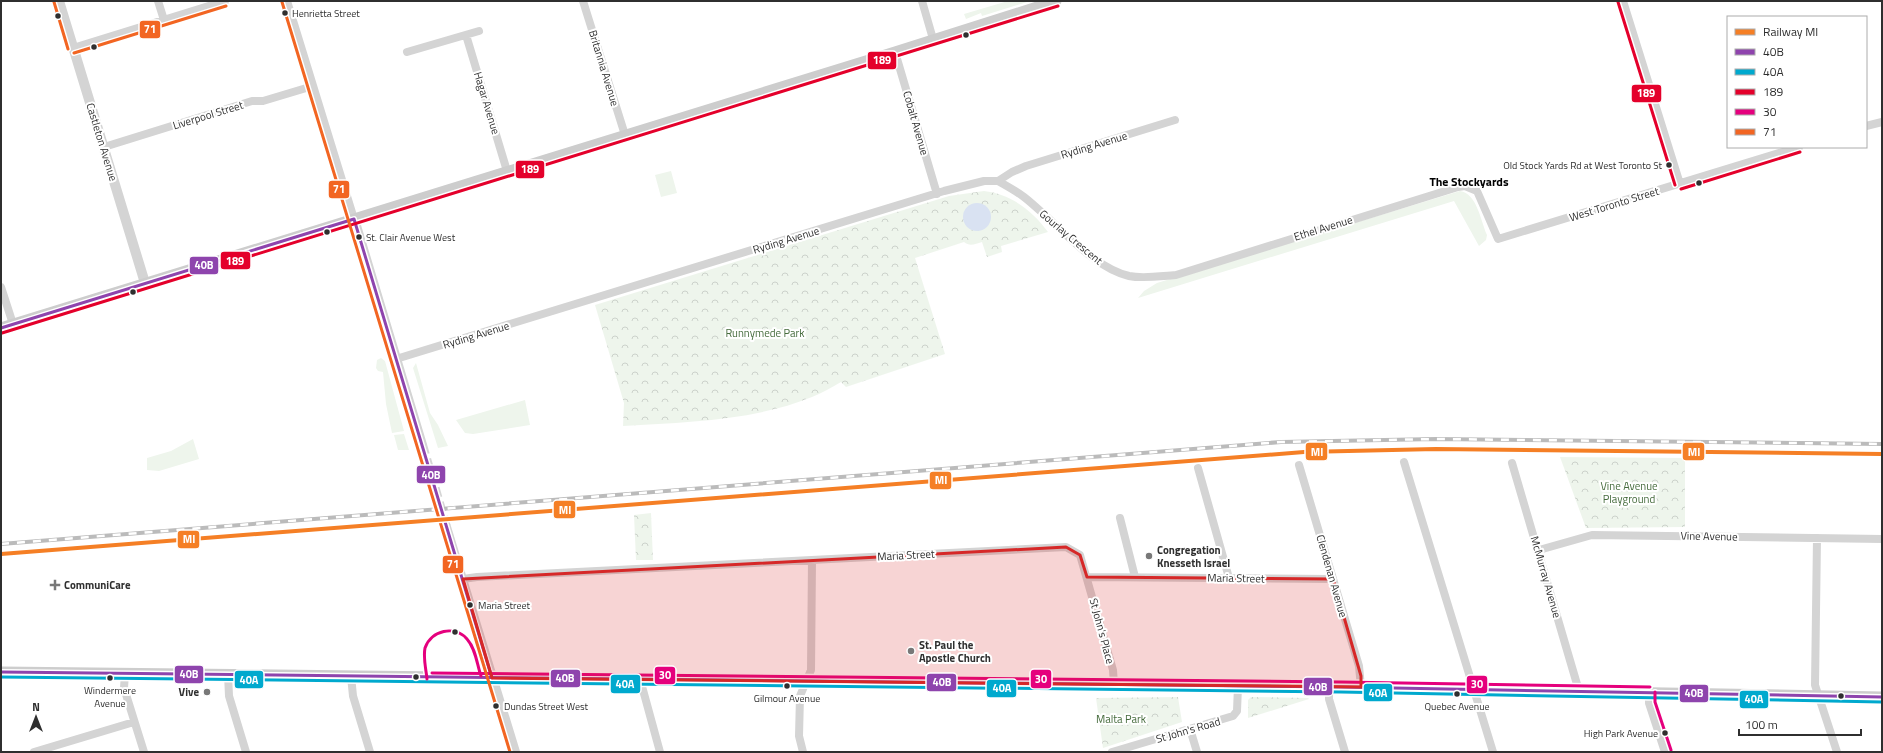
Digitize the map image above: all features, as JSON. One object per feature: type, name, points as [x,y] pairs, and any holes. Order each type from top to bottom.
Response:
[{"type":"main road","points":[[1,328],[1056,1]]},
{"type":"main road","points":[[1,672],[1361,687],[1580,690],[1882,697]]},
{"type":"street","name":"Castleton Avenue","points":[[59,1],[145,283]]},
{"type":"street","points":[[158,1],[164,20]]},
{"type":"street","points":[[73,48],[225,1]]},
{"type":"street","points":[[288,1],[422,445]]},
{"type":"street","name":"Britannia Avenue","points":[[583,1],[625,135]]},
{"type":"street","points":[[922,1],[933,39]]},
{"type":"street","points":[[1623,1],[1680,184]]},
{"type":"street","points":[[407,52],[479,31]]},
{"type":"street","name":"Hagar Avenue","points":[[466,35],[507,171]]},
{"type":"street","name":"Cobalt Avenue","points":[[895,52],[937,194]]},
{"type":"street","name":"Liverpool Street","points":[[104,147],[252,101],[263,101],[313,86]]},
{"type":"street","name":"Ryding Avenue","points":[[396,359],[937,194],[984,181],[998,182],[1012,172],[1026,166],[1175,120]]},
{"type":"street","points":[[1867,126],[1882,122]]},
{"type":"street","name":"West Toronto Street","points":[[1472,188],[1481,198],[1498,239],[1796,148]]},
{"type":"street","name":"Gourlay Crescent","points":[[998,182],[1024,197],[1096,260],[1112,270],[1130,276],[1146,278],[1176,275]]},
{"type":"street","name":"Ethel Avenue","points":[[1176,275],[1458,187],[1465,186],[1472,188]]},
{"type":"street","points":[[1,286],[13,324]]},
{"type":"street","points":[[1404,462],[1493,752]]},
{"type":"street","name":"McMurray Avenue","points":[[1512,463],[1580,690]]},
{"type":"street","name":"Clendenan Avenue","points":[[1299,465],[1359,666],[1361,687]]},
{"type":"street","points":[[1198,468],[1229,578]]},
{"type":"street","points":[[1120,518],[1135,577]]},
{"type":"street","points":[[446,527],[515,752]]},
{"type":"street","name":"Vine Avenue","points":[[1539,550],[1592,535],[1882,539]]},
{"type":"street","points":[[1817,538],[1815,685],[1837,752]]},
{"type":"street","name":"Maria Street","points":[[463,579],[477,577],[1066,547],[1080,555],[1087,577],[1333,579]]},
{"type":"street","points":[[803,752],[799,736],[800,696],[811,670],[812,560]]},
{"type":"street","name":"St John's Place","points":[[1087,577],[1113,670],[1114,685]]},
{"type":"street","points":[[124,673],[124,688],[144,752]]},
{"type":"street","points":[[228,674],[229,696],[246,752]]},
{"type":"street","points":[[351,676],[352,696],[370,752]]},
{"type":"street","points":[[640,679],[660,752]]},
{"type":"street","name":"St John's Road","points":[[1112,752],[1233,716],[1237,711],[1238,686]]},
{"type":"street","points":[[1329,687],[1329,699],[1345,752]]},
{"type":"street","points":[[1650,692],[1650,703],[1666,752]]},
{"type":"street","points":[[34,752],[134,722]]},
{"type":"street","points":[[1190,729],[1197,752]]},
{"type":"highlighted area","points":[[1066,547],[1080,555],[1087,577],[1333,579],[1361,676],[1361,687],[492,678],[463,579]]},
{"type":"green space","points":[[1008,1],[1030,1],[982,16],[981,13],[966,19],[964,14]]},
{"type":"green space","points":[[671,171],[677,193],[661,197],[655,175]]},
{"type":"green space","name":"Runnymede Park","points":[[984,191],[1003,196],[1020,205],[1035,217],[1048,232],[1001,246],[1002,252],[987,257],[982,242],[970,245],[964,242],[915,258],[945,354],[846,387],[841,382],[812,397],[790,405],[766,411],[719,419],[623,426],[624,403],[595,305],[949,196]]},
{"type":"green space","points":[[1460,191],[1471,197],[1478,209],[1487,235],[1486,240],[1479,246],[1454,201],[1138,298],[1144,291],[1157,283]]},
{"type":"green space","points":[[381,358],[385,361],[404,431],[392,433],[386,404],[383,372],[378,371],[376,368],[377,360]]},
{"type":"green space","points":[[416,363],[430,413],[438,425],[448,446],[438,448],[413,368]]},
{"type":"green space","points":[[525,400],[530,425],[473,434],[465,433],[456,420]]},
{"type":"green space","points":[[404,434],[409,450],[398,450],[394,435]]},
{"type":"green space","points":[[193,439],[199,459],[159,471],[147,470],[147,458],[171,451]]},
{"type":"green space","name":"Vine Avenue Playground","points":[[1560,457],[1685,458],[1685,527],[1586,528]]},
{"type":"green space","points":[[651,513],[653,560],[636,560],[634,515]]},
{"type":"green space","name":"Malta Park","points":[[1178,697],[1182,722],[1103,748],[1096,698]]},
{"type":"green space","points":[[1251,697],[1309,699],[1248,718],[1248,700]]},
{"type":"water","points":[[977,203],[987,207],[991,217],[987,227],[977,231],[967,227],[963,217],[967,207]]},
{"type":"tunnel","points":[[422,445],[446,527]]},
{"type":"railway","points":[[1,544],[1281,442],[1436,439],[1882,444]]},
{"type":"rail line","name":"MI","points":[[1,554],[1304,452],[1436,449],[1882,454]]},
{"type":"transit line","name":"71","points":[[54,2],[68,49]]},
{"type":"transit line","name":"71","points":[[282,2],[510,752]]},
{"type":"transit line","name":"189","points":[[1618,2],[1675,185]]},
{"type":"transit line","name":"71","points":[[74,53],[226,6]]},
{"type":"transit line","name":"189","points":[[2,333],[1058,6]]},
{"type":"transit line","name":"189","points":[[1681,189],[1800,152]]},
{"type":"transit line","name":"40B","points":[[1,328],[354,219],[492,678]]},
{"type":"transit line","name":"30","points":[[427,679],[424,660],[425,648],[432,637],[450,631],[462,635],[470,643],[481,676]]},
{"type":"transit line","name":"40B","points":[[1,672],[1341,687],[1882,697]]},
{"type":"transit line","name":"30","points":[[432,673],[1341,682],[1650,687]]},
{"type":"transit line","name":"40A","points":[[1,677],[1341,692],[1882,702]]},
{"type":"transit line","name":"30","points":[[1655,692],[1655,702],[1671,750]]},
{"type":"place","name":"Henrietta Street","points":[[285,13]]},
{"type":"place","name":"Old Stock Yards Rd at West Toronto St","points":[[1669,165]]},
{"type":"place","name":"St. Clair Avenue West","points":[[359,237]]},
{"type":"place","name":"Congregation Knesseth Israel","points":[[1149,556]]},
{"type":"place","name":"CommuniCare","points":[[55,585]]},
{"type":"place","name":"Maria Street","points":[[470,605]]},
{"type":"place","name":"St. Paul the Apostle Church","points":[[911,651]]},
{"type":"place","name":"Windermere Avenue","points":[[110,678]]},
{"type":"place","name":"Gilmour Avenue","points":[[787,686]]},
{"type":"place","name":"Vive","points":[[207,692]]},
{"type":"place","name":"Quebec Avenue","points":[[1457,694]]},
{"type":"place","name":"Dundas Street West","points":[[496,706]]},
{"type":"place","name":"High Park Avenue","points":[[1665,733]]},
{"type":"district","name":"The Stockyards","points":[[1469,182]]}]
